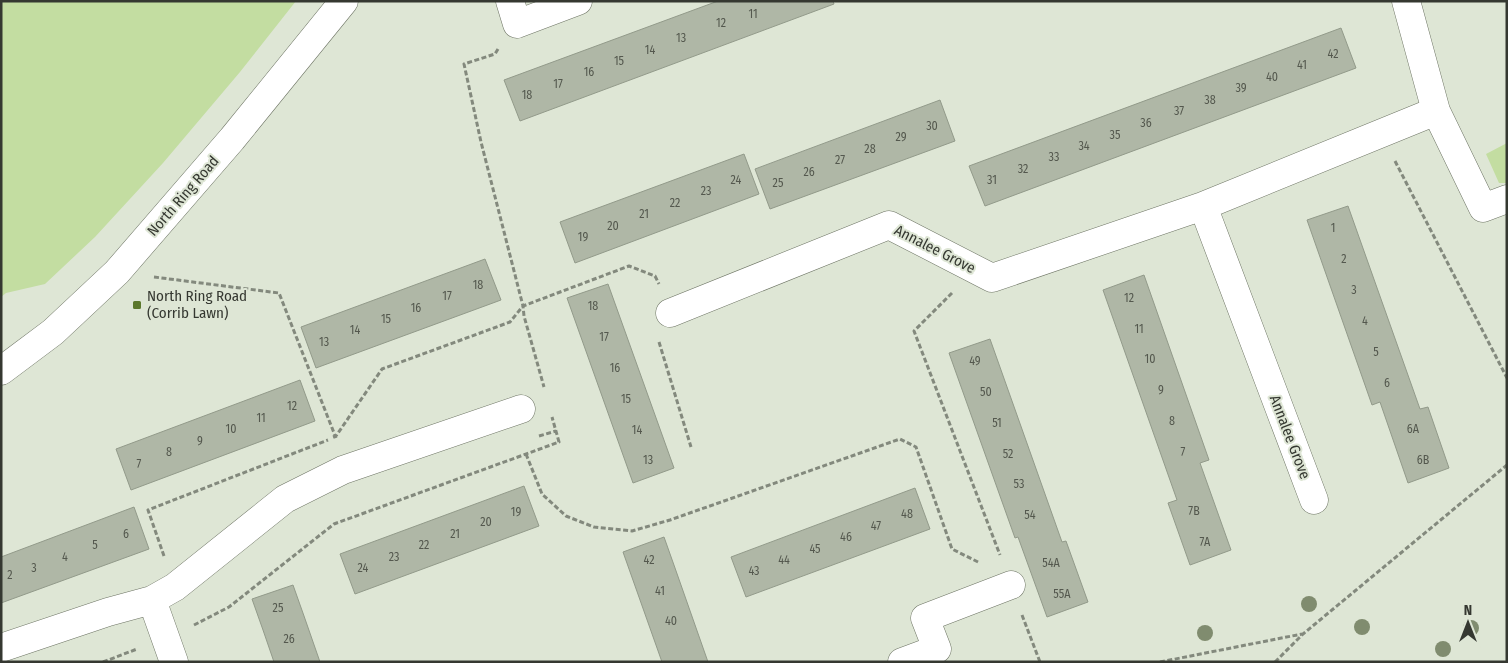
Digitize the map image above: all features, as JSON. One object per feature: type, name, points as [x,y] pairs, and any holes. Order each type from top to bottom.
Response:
[{"type":"street","name":"North Ring Road","points":[[1,370],[53,332],[117,272],[232,139],[344,1]]},
{"type":"street","points":[[514,13],[578,1]]},
{"type":"street","points":[[1406,1],[1436,111],[1495,204]]},
{"type":"street","name":"Annalee Grove","points":[[670,313],[889,225],[992,278],[1203,206],[1436,111]]},
{"type":"street","name":"Annalee Grove","points":[[1203,206],[1314,500]]},
{"type":"street","points":[[1,648],[163,593],[285,499],[343,470],[521,410]]},
{"type":"street","points":[[902,662],[937,649],[925,618],[1011,585]]},
{"type":"street","points":[[163,593],[169,650]]},
{"type":"path","points":[[514,13],[495,54],[464,64],[481,142],[524,316],[546,392]]},
{"type":"path","points":[[1381,134],[1507,378]]},
{"type":"path","points":[[163,593],[148,510],[336,436],[382,369],[510,322],[523,306],[629,266],[655,276],[670,313],[657,335],[691,447]]},
{"type":"path","points":[[976,270],[914,331],[1040,662]]},
{"type":"path","points":[[117,272],[279,293],[336,436],[343,470]]},
{"type":"path","points":[[103,662],[169,650],[229,608],[334,524],[559,442],[551,412]]},
{"type":"path","points":[[526,454],[542,494],[566,516],[594,527],[632,531],[670,520],[900,439],[916,447],[952,549],[984,566],[1002,559]]},
{"type":"path","points":[[1275,662],[1303,634],[1507,465]]},
{"type":"path","points":[[1160,662],[1303,634]]},
{"type":"green space","points":[[1,1],[296,1],[240,72],[163,163],[95,237],[45,284],[6,293],[1,297]]},
{"type":"green space","points":[[1507,143],[1507,183],[1499,183],[1486,154]]},
{"type":"building","points":[[718,1],[833,1],[834,4],[520,121],[504,80]]},
{"type":"building","points":[[1341,28],[1356,68],[985,206],[969,166]]},
{"type":"building","points":[[940,100],[955,141],[770,209],[755,169]]},
{"type":"building","points":[[744,154],[759,194],[575,263],[560,222]]},
{"type":"building","points":[[1348,206],[1420,409],[1428,407],[1449,468],[1408,483],[1380,402],[1372,405],[1307,220]]},
{"type":"building","points":[[485,259],[501,300],[316,368],[301,327]]},
{"type":"building","points":[[1144,275],[1209,460],[1200,463],[1231,550],[1190,565],[1168,503],[1177,500],[1103,290]]},
{"type":"building","points":[[608,284],[674,468],[633,483],[567,298]]},
{"type":"building","points":[[990,339],[1062,542],[1066,541],[1088,602],[1047,617],[1018,537],[1015,538],[949,353]]},
{"type":"building","points":[[300,380],[315,421],[131,490],[116,449]]},
{"type":"building","points":[[524,486],[539,526],[355,594],[340,554]]},
{"type":"building","points":[[915,488],[930,529],[746,597],[731,557]]},
{"type":"building","points":[[134,507],[149,549],[1,603],[1,557]]},
{"type":"building","points":[[664,537],[708,662],[662,662],[623,552]]},
{"type":"building","points":[[293,585],[320,662],[274,662],[252,599]]},
{"type":"place","name":"North Ring Road (Corrib Lawn)","points":[[137,305]]}]
